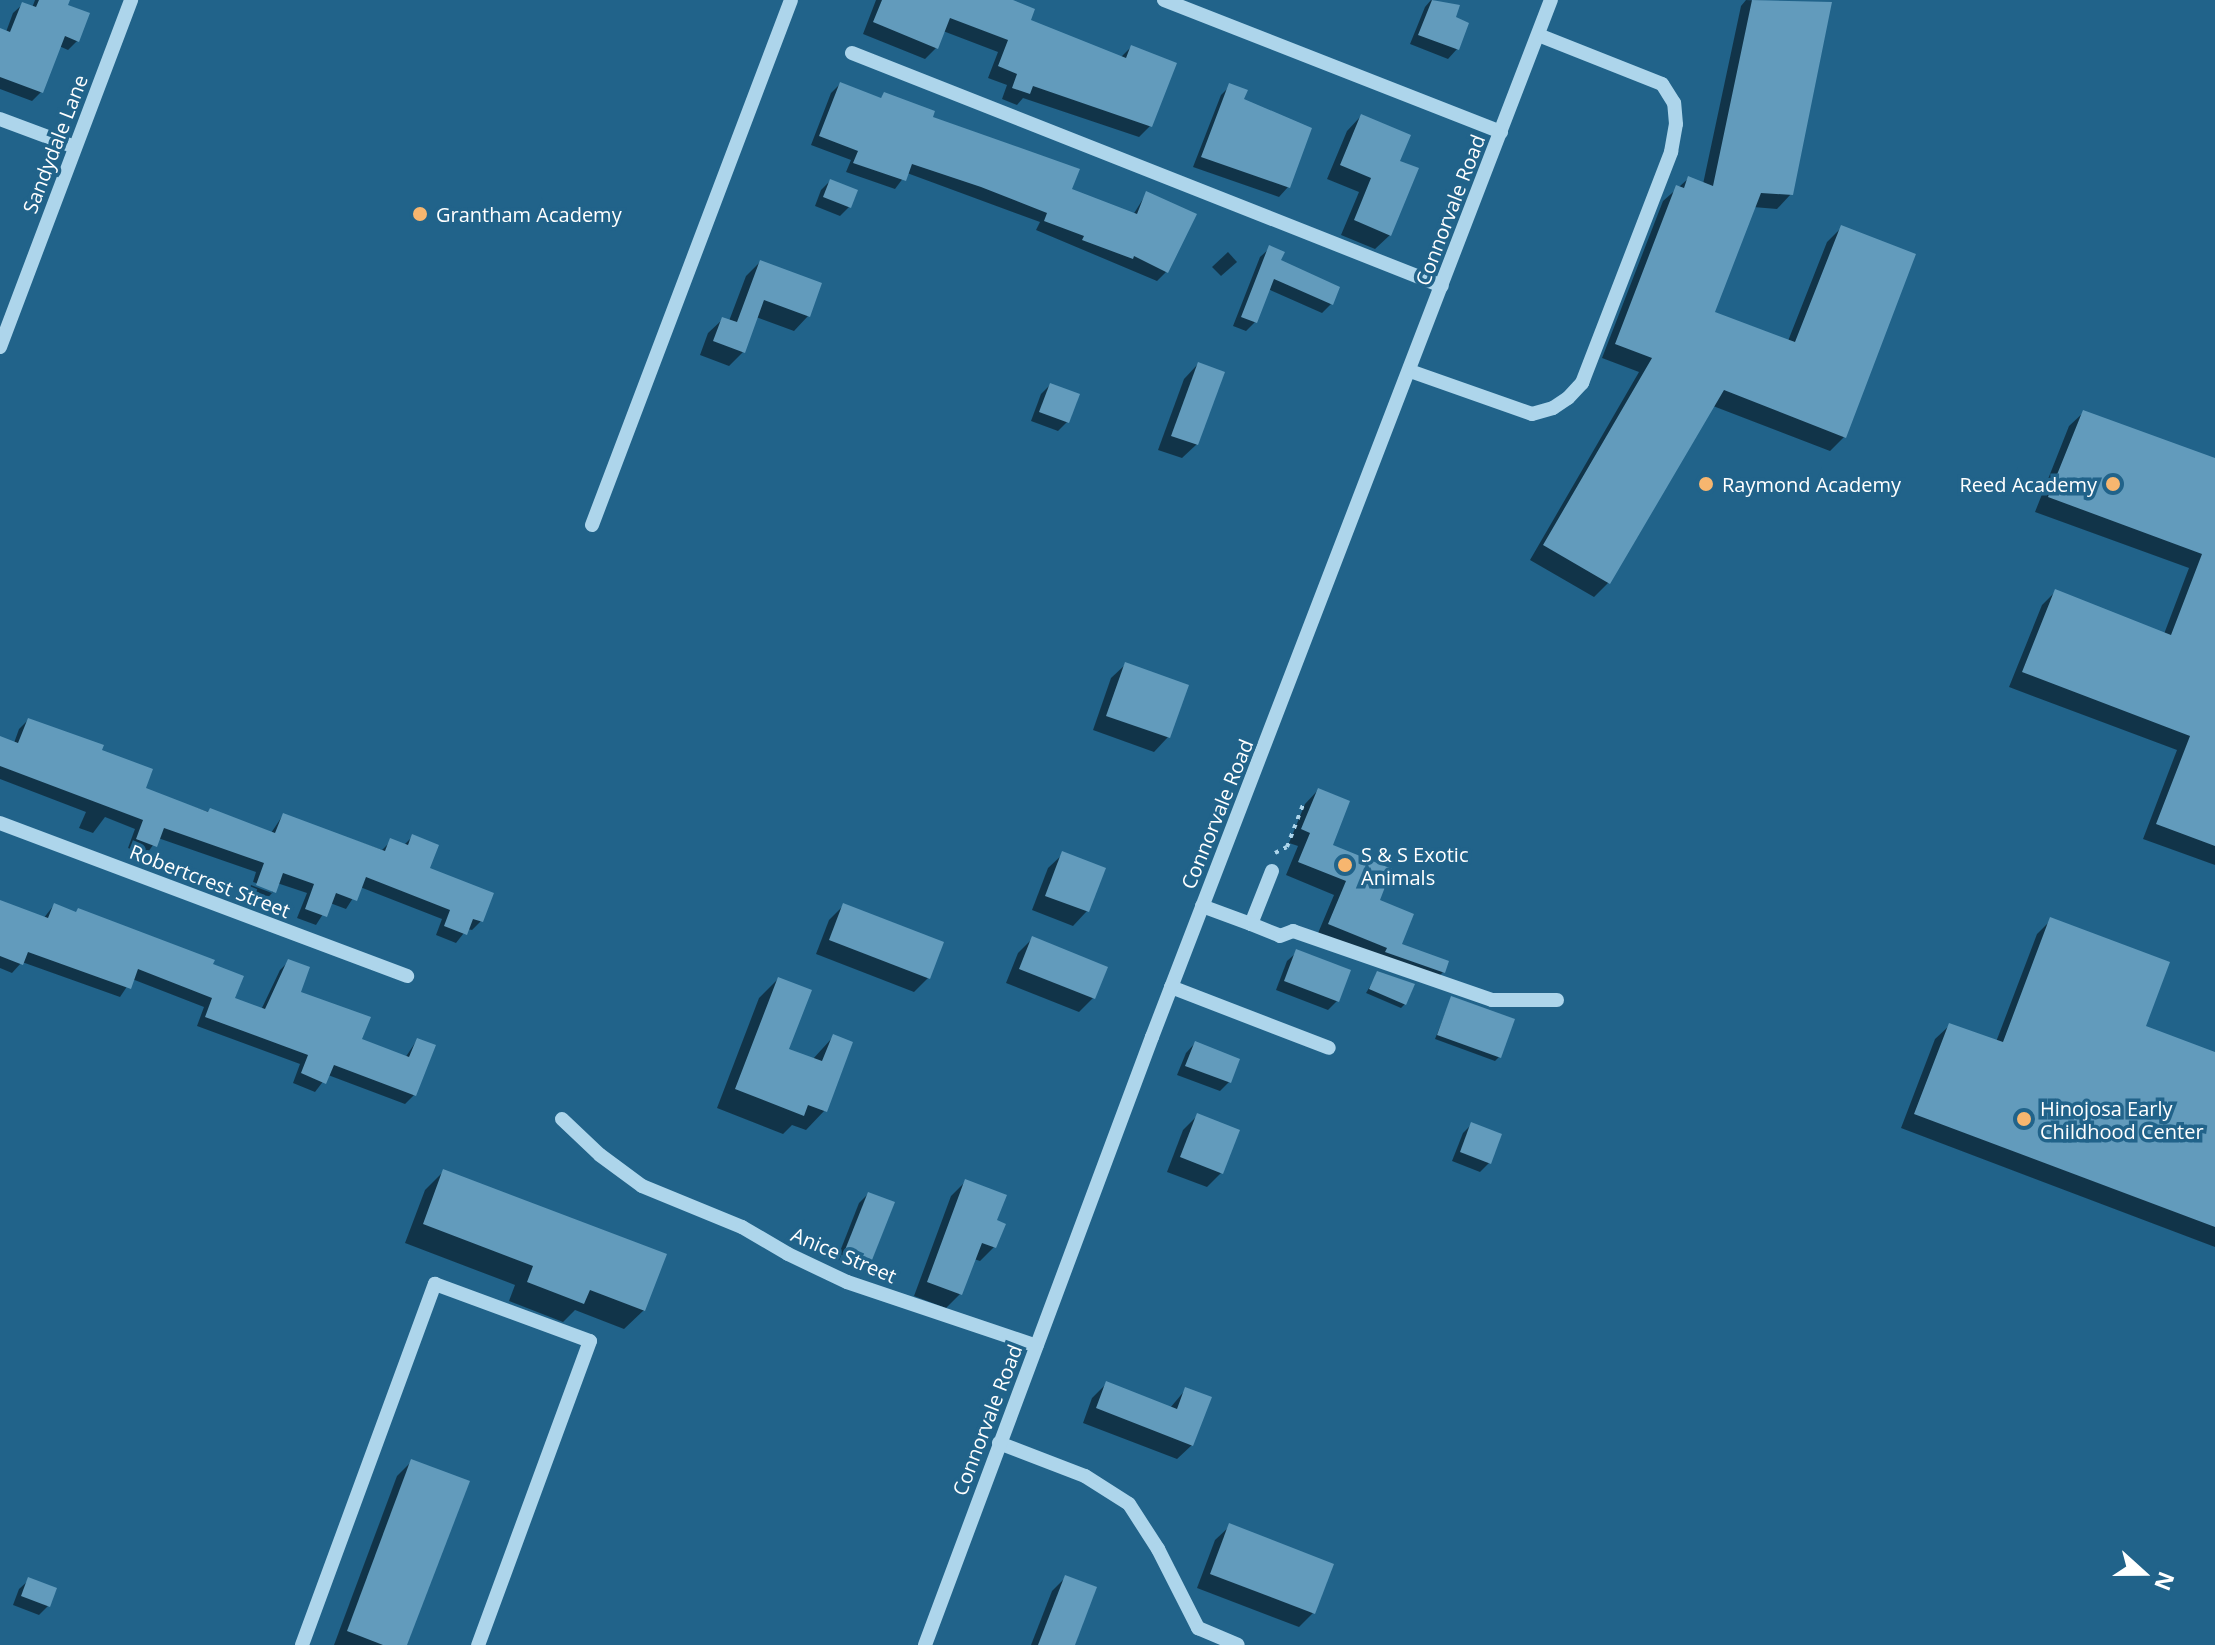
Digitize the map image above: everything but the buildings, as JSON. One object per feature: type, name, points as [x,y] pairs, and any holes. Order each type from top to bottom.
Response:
[{"type":"street","name":"Sandydale Lane","points":[[0,347],[131,0]]},
{"type":"street","points":[[592,525],[791,0]]},
{"type":"street","points":[[1164,0],[1501,132]]},
{"type":"street","name":"Connorvale Road","points":[[925,1645],[1171,987],[1551,0]]},
{"type":"street","points":[[1410,371],[1532,414],[1553,408],[1568,398],[1582,383],[1671,152],[1676,124],[1674,103],[1662,84],[1538,35]]},
{"type":"street","points":[[852,53],[1442,286]]},
{"type":"street","points":[[0,119],[75,147]]},
{"type":"street","name":"Robertcrest Street","points":[[0,823],[407,976]]},
{"type":"street","points":[[1251,924],[1272,871]]},
{"type":"street","points":[[1202,906],[1280,936],[1293,931],[1492,1000],[1557,1000]]},
{"type":"street","points":[[1171,987],[1329,1048]]},
{"type":"street","name":"Anice Street","points":[[562,1119],[600,1155],[642,1186],[742,1227],[788,1254],[847,1282],[1037,1346]]},
{"type":"street","points":[[302,1645],[435,1284],[590,1341],[478,1645]]},
{"type":"street","points":[[999,1443],[1085,1476],[1129,1504],[1158,1549],[1198,1628],[1238,1645]]},
{"type":"path","points":[[1272,871],[1269,856],[1287,847],[1299,826],[1304,802]]},
{"type":"place","name":"Grantham Academy","points":[[420,214]]},
{"type":"place","name":"Raymond Academy","points":[[1706,484]]},
{"type":"place","name":"Reed Academy","points":[[2113,484]]},
{"type":"place","name":"S & S Exotic Animals","points":[[1345,865]]},
{"type":"place","name":"Hinojosa Early Childhood Center","points":[[2024,1119]]}]
